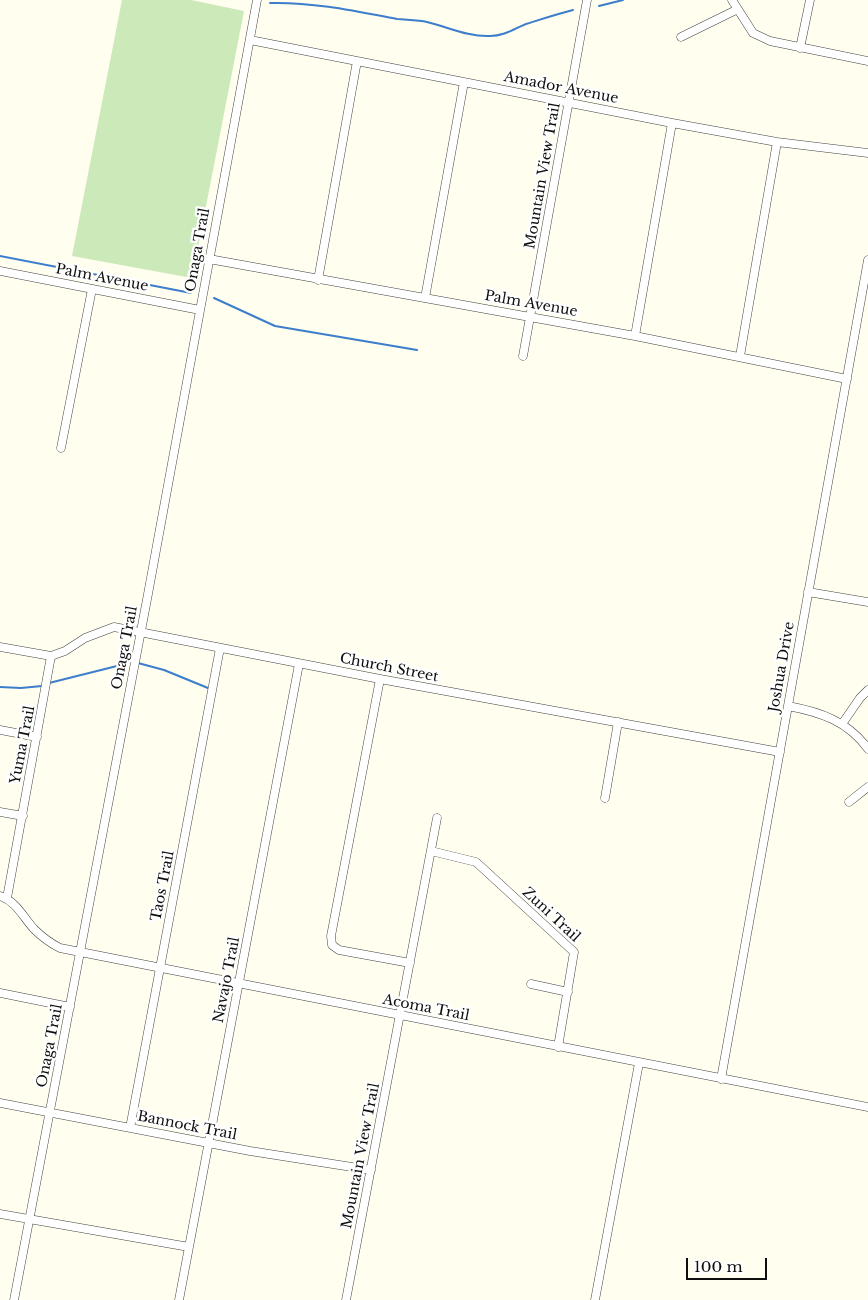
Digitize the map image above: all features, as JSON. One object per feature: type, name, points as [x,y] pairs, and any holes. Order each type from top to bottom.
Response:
[{"type":"street","name":"Onaga Trail","points":[[14,1300],[81,953],[257,0]]},
{"type":"street","name":"Mountain View Trail","points":[[523,356],[588,0]]},
{"type":"street","points":[[732,0],[736,10],[753,33],[770,41],[868,61]]},
{"type":"street","points":[[800,48],[810,0]]},
{"type":"street","points":[[681,37],[736,10]]},
{"type":"street","name":"Amador Avenue","points":[[250,40],[569,101],[672,123],[777,142],[868,153]]},
{"type":"street","points":[[318,280],[357,61]]},
{"type":"street","points":[[424,298],[464,82]]},
{"type":"street","points":[[635,336],[672,123]]},
{"type":"street","points":[[740,356],[777,142]]},
{"type":"street","name":"Palm Avenue","points":[[209,259],[635,336],[847,379]]},
{"type":"street","name":"Joshua Drive","points":[[721,1079],[868,260]]},
{"type":"street","name":"Palm Avenue","points":[[0,271],[200,310]]},
{"type":"street","points":[[61,448],[92,289]]},
{"type":"street","points":[[808,592],[868,602]]},
{"type":"street","name":"Church Street","points":[[51,656],[66,650],[85,638],[114,627],[299,664],[780,752]]},
{"type":"street","points":[[0,647],[51,656]]},
{"type":"street","name":"Taos Trail","points":[[130,1128],[220,648]]},
{"type":"street","name":"Yuma Trail","points":[[4,897],[23,816],[51,656]]},
{"type":"street","name":"Navajo Trail","points":[[179,1300],[299,664]]},
{"type":"street","points":[[380,679],[331,936],[332,945],[339,950],[410,963]]},
{"type":"street","points":[[842,724],[868,690]]},
{"type":"street","points":[[788,706],[824,715],[842,724],[857,735],[868,749]]},
{"type":"street","points":[[605,798],[618,722]]},
{"type":"street","points":[[0,730],[37,736]]},
{"type":"street","points":[[849,802],[868,787]]},
{"type":"street","points":[[0,812],[23,816]]},
{"type":"street","name":"Mountain View Trail","points":[[346,1300],[437,818]]},
{"type":"street","name":"Zuni Trail","points":[[431,851],[476,862],[574,952],[558,1047]]},
{"type":"street","name":"Acoma Trail","points":[[4,897],[47,941],[60,948],[868,1107]]},
{"type":"street","points":[[531,984],[568,992]]},
{"type":"street","points":[[0,993],[70,1007]]},
{"type":"street","points":[[595,1300],[639,1063]]},
{"type":"street","name":"Bannock Trail","points":[[0,1103],[209,1143],[370,1170]]},
{"type":"street","points":[[0,1214],[189,1247]]},
{"type":"green space","points":[[122,0],[191,0],[244,11],[192,278],[72,256]]},
{"type":"waterway","points":[[599,6],[623,0]]},
{"type":"waterway","points":[[270,3],[318,6],[397,19],[424,21],[482,36],[500,35],[526,24],[573,10]]},
{"type":"waterway","points":[[0,256],[191,293]]},
{"type":"waterway","points":[[214,298],[275,326],[417,350]]},
{"type":"waterway","points":[[138,663],[164,670],[208,688]]},
{"type":"waterway","points":[[49,683],[125,664]]},
{"type":"waterway","points":[[0,687],[42,686]]}]
